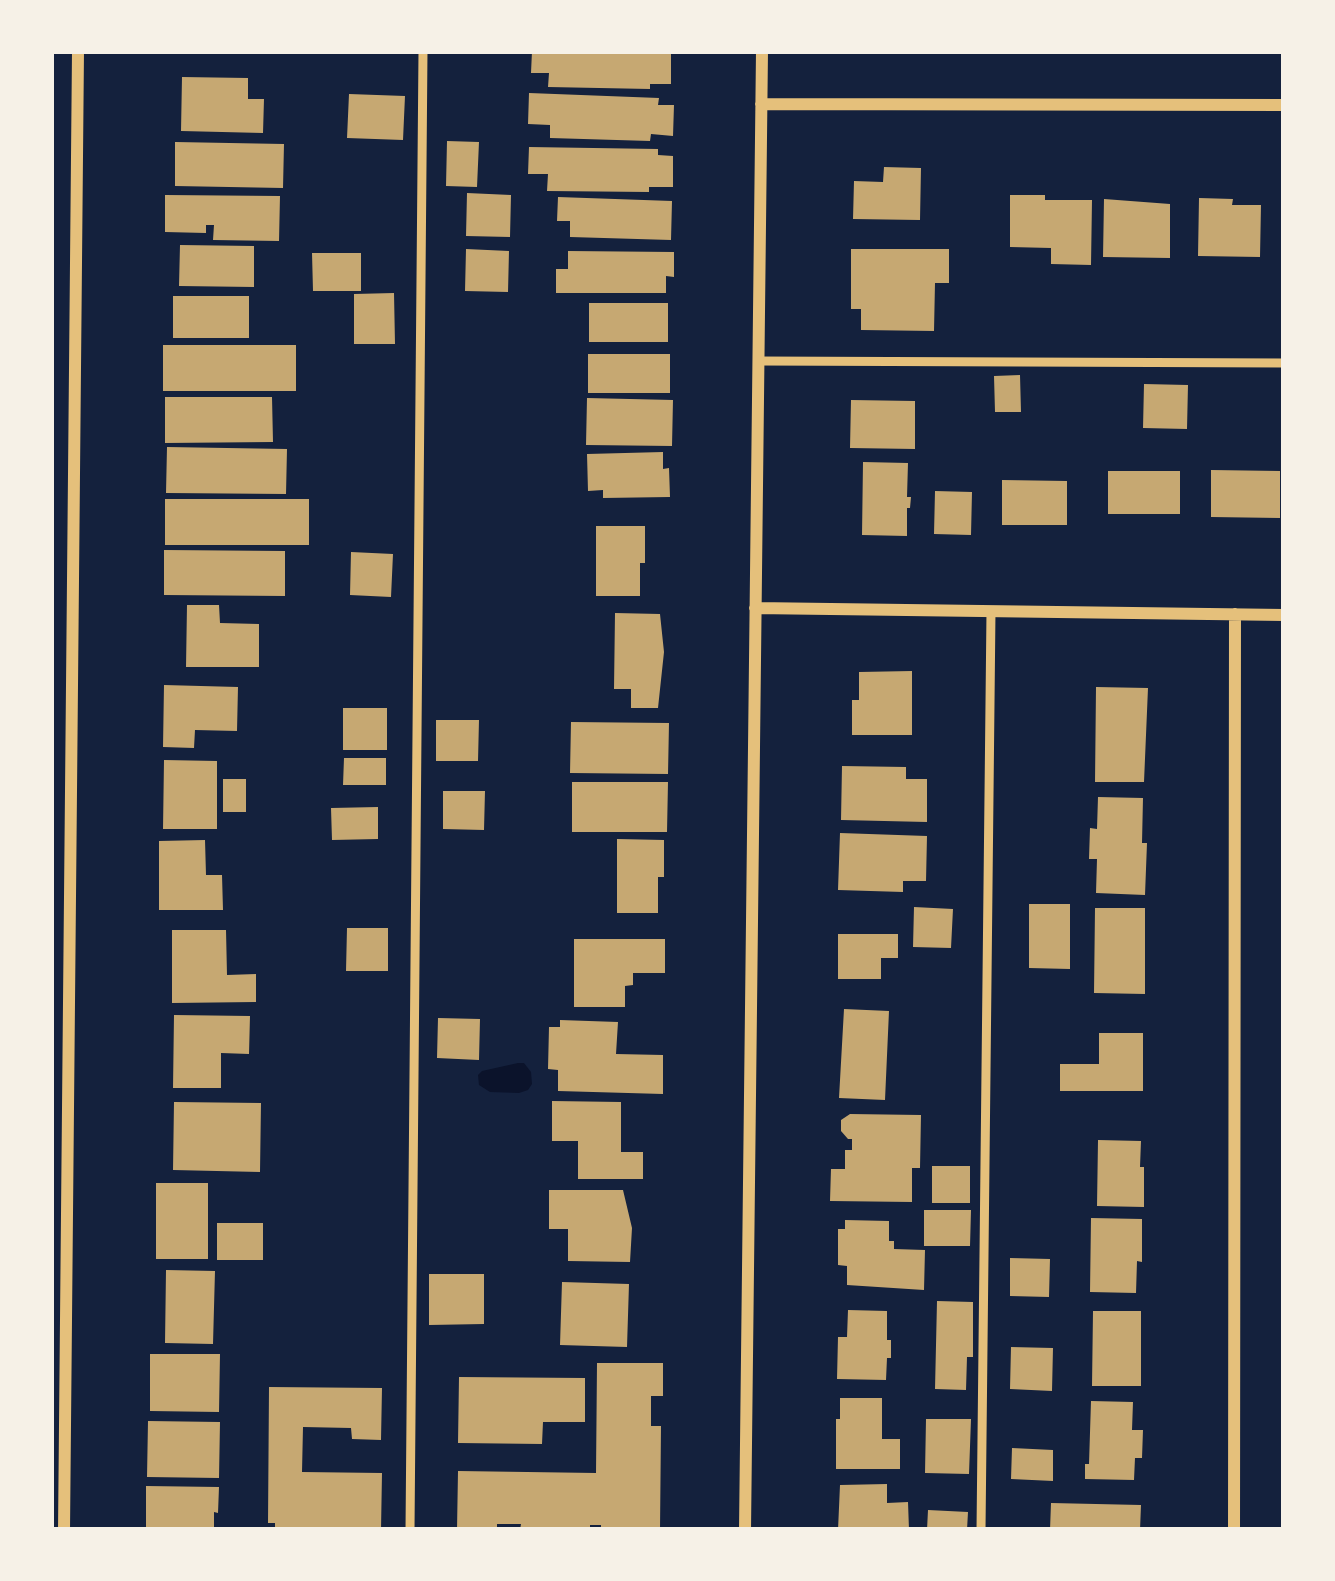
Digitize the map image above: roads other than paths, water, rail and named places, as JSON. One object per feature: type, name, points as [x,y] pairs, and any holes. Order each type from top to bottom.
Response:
[{"type":"street","points":[[64,1530],[78,51]]},
{"type":"street","points":[[745,1530],[762,51]]},
{"type":"street","points":[[761,104],[1284,105]]},
{"type":"street","points":[[755,608],[1284,615]]},
{"type":"street","points":[[1234,1530],[1235,614]]},
{"type":"lane","points":[[410,1530],[423,51]]},
{"type":"lane","points":[[759,361],[1284,363]]},
{"type":"lane","points":[[982,1530],[991,611]]},
{"type":"water","points":[[518,1063],[531,1072],[528,1090],[490,1092],[479,1085],[482,1071]]}]
